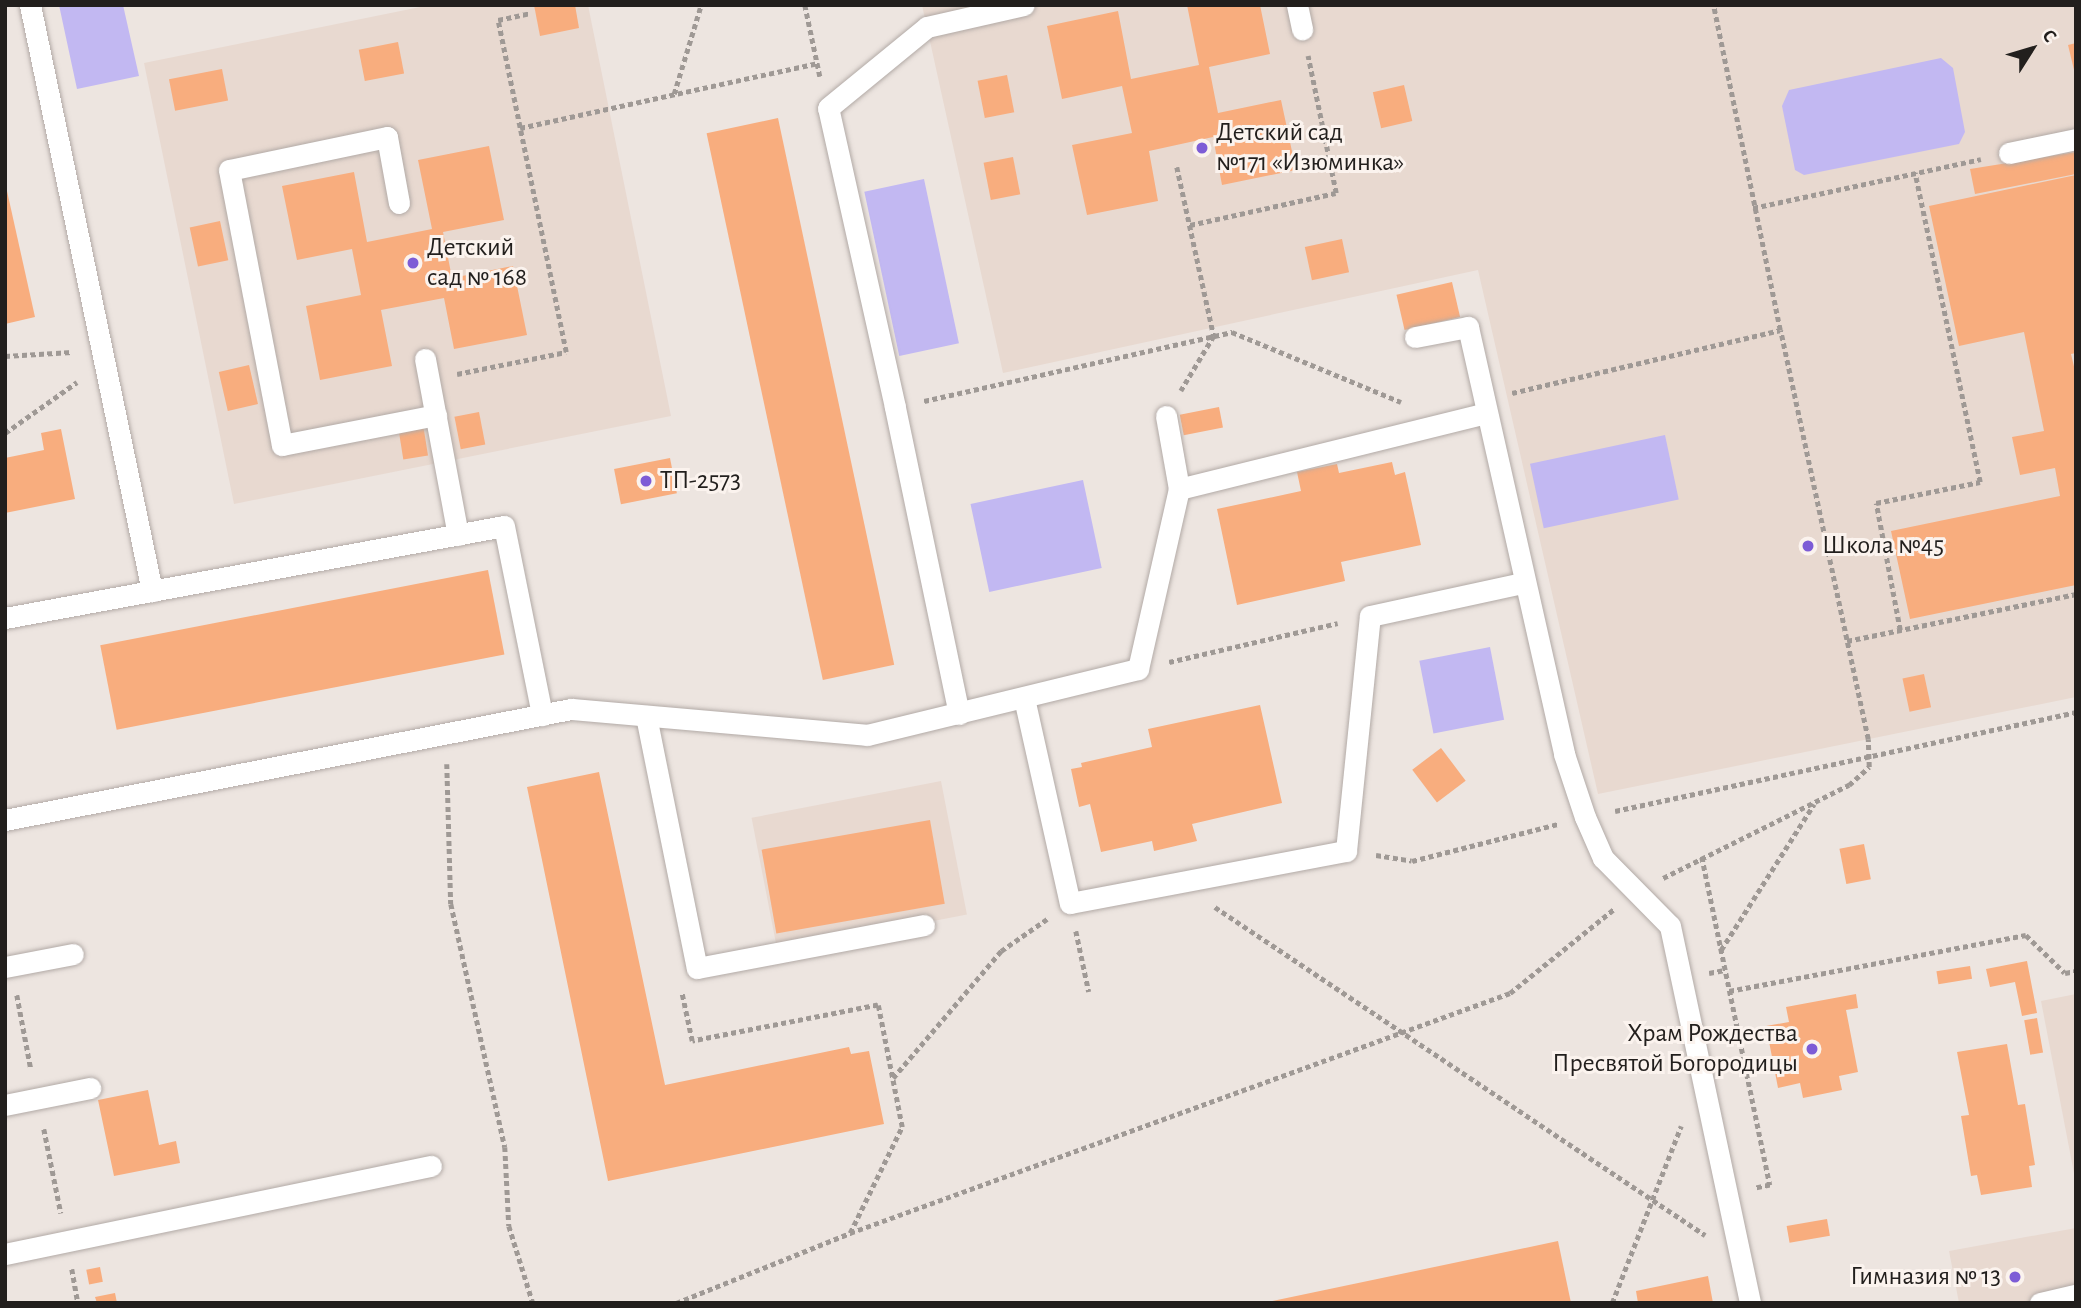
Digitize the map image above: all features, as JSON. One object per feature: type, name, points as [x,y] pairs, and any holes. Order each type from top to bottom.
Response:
[{"type":"lane","points":[[30,5],[152,591]]},
{"type":"lane","points":[[958,714],[895,407],[828,108],[927,27],[1024,5]]},
{"type":"lane","points":[[1297,5],[1302,29]]},
{"type":"lane","points":[[399,203],[387,137],[229,170],[282,445],[436,415]]},
{"type":"lane","points":[[2009,153],[2076,139]]},
{"type":"lane","points":[[1415,337],[1468,327],[1564,754],[1585,817],[1603,858],[1670,926],[1750,1303]]},
{"type":"lane","points":[[427,369],[458,535]]},
{"type":"lane","points":[[1179,489],[1450,423],[1485,406]]},
{"type":"lane","points":[[5,820],[571,709],[867,735],[1138,669],[1179,489],[1166,416]]},
{"type":"lane","points":[[5,618],[504,526],[542,715]]},
{"type":"lane","points":[[1024,698],[1070,903],[1346,851],[1370,616],[1524,583]]},
{"type":"lane","points":[[646,716],[696,968],[924,925]]},
{"type":"lane","points":[[5,967],[73,954]]},
{"type":"lane","points":[[5,1105],[90,1088]]},
{"type":"lane","points":[[5,1254],[430,1166]]},
{"type":"lane","points":[[2040,1303],[2070,1298]]},
{"type":"path","points":[[674,95],[701,5]]},
{"type":"path","points":[[805,5],[828,108]]},
{"type":"path","points":[[676,1303],[850,1233],[1510,993],[1635,892],[1849,785],[1869,767],[1871,757],[1753,208],[1713,5]]},
{"type":"path","points":[[427,369],[566,352],[498,20],[530,13]]},
{"type":"path","points":[[1190,225],[1336,193],[1302,29]]},
{"type":"path","points":[[520,128],[817,63]]},
{"type":"path","points":[[1753,208],[2009,153]]},
{"type":"path","points":[[1166,416],[1214,336],[1177,167]]},
{"type":"path","points":[[1900,630],[1876,503],[1980,482],[1915,173]]},
{"type":"path","points":[[1485,406],[1780,330]]},
{"type":"path","points":[[895,407],[1232,332],[1450,423]]},
{"type":"path","points":[[5,356],[80,352]]},
{"type":"path","points":[[5,433],[85,376]]},
{"type":"path","points":[[1847,640],[2076,594]]},
{"type":"path","points":[[1138,669],[1370,616]]},
{"type":"path","points":[[1346,851],[1412,861],[1585,817],[2076,712]]},
{"type":"path","points":[[447,734],[451,904],[505,1147],[509,1226],[533,1303]]},
{"type":"path","points":[[1720,950],[1815,803]]},
{"type":"path","points":[[1702,857],[1770,1185],[1728,1194]]},
{"type":"path","points":[[1180,883],[1741,1259]]},
{"type":"path","points":[[893,1079],[1001,951],[1070,903],[1089,992]]},
{"type":"path","points":[[1729,991],[2026,935],[2065,973],[2076,971]]},
{"type":"path","points":[[850,1233],[902,1127],[878,1005]]},
{"type":"path","points":[[1612,1303],[1682,1123]]},
{"type":"shaded area","points":[[59,5],[123,5],[139,76],[77,89]]},
{"type":"shaded area","name":"Детский сад № 168","points":[[430,5],[588,5],[671,416],[234,504],[144,63]]},
{"type":"shaded area","name":"Школа №45","points":[[922,5],[2076,5],[2076,697],[1598,794],[1478,270],[1003,373]]},
{"type":"shaded area","points":[[1941,58],[1953,68],[1965,132],[1959,144],[1804,175],[1795,170],[1782,106],[1789,90]]},
{"type":"shaded area","points":[[924,179],[959,343],[899,356],[864,192]]},
{"type":"shaded area","points":[[1665,435],[1679,500],[1544,528],[1530,464]]},
{"type":"shaded area","points":[[1083,480],[1102,568],[989,592],[971,504]]},
{"type":"shaded area","points":[[1490,647],[1504,720],[1433,733],[1419,661]]},
{"type":"shaded area","points":[[941,781],[967,915],[777,951],[752,818]]},
{"type":"shaded area","points":[[2076,994],[2076,1184],[2041,1001]]},
{"type":"shaded area","name":"Гимназия № 13","points":[[2076,1228],[2076,1303],[1959,1303],[1949,1251]]},
{"type":"building","points":[[534,5],[575,5],[579,28],[540,36]]},
{"type":"building","points":[[1187,5],[1260,5],[1270,54],[1209,67],[1218,113],[1281,100],[1296,170],[1222,185],[1213,137],[1149,151],[1158,201],[1087,215],[1072,145],[1132,133],[1122,86],[1062,99],[1047,26],[1118,11],[1131,79],[1199,65]]},
{"type":"building","points":[[398,42],[404,73],[365,81],[359,50]]},
{"type":"building","points":[[2076,43],[2076,74],[2075,74],[2068,45]]},
{"type":"building","points":[[222,69],[228,100],[175,111],[169,79]]},
{"type":"building","points":[[1007,75],[1014,112],[985,118],[978,81]]},
{"type":"building","points":[[1404,85],[1412,121],[1381,128],[1373,92]]},
{"type":"building","points":[[778,118],[894,665],[823,680],[707,133]]},
{"type":"building","points":[[489,146],[504,220],[443,232],[452,278],[513,266],[527,335],[454,349],[444,298],[381,310],[392,366],[320,380],[306,306],[361,295],[352,249],[297,260],[282,186],[354,172],[367,242],[432,229],[418,160]]},
{"type":"building","points":[[2076,152],[2076,174],[1975,194],[1970,169]]},
{"type":"building","points":[[1013,157],[1020,194],[991,200],[984,163]]},
{"type":"building","points":[[2076,175],[2076,353],[2071,354],[2076,375],[2076,585],[1910,619],[1891,531],[2060,496],[2055,468],[2020,475],[2012,437],[2044,431],[2024,332],[1959,346],[1929,206]]},
{"type":"building","points":[[5,182],[35,317],[5,324]]},
{"type":"building","points":[[220,221],[228,260],[198,267],[190,227]]},
{"type":"building","points":[[1342,239],[1349,272],[1312,280],[1305,247]]},
{"type":"building","points":[[1452,282],[1460,317],[1405,330],[1396,295]]},
{"type":"building","points":[[249,365],[258,404],[228,411],[219,372]]},
{"type":"building","points":[[1219,407],[1223,428],[1184,435],[1180,415]]},
{"type":"building","points":[[479,412],[485,444],[461,449],[454,417]]},
{"type":"building","points":[[423,424],[428,456],[403,460],[398,428]]},
{"type":"building","points":[[61,429],[75,499],[5,513],[5,458],[44,450],[41,433]]},
{"type":"building","name":"ТП-2573","points":[[670,458],[677,493],[621,504],[614,469]]},
{"type":"building","points":[[1392,462],[1395,475],[1405,472],[1421,545],[1341,562],[1345,581],[1237,605],[1217,509],[1301,491],[1297,472],[1337,464],[1339,473]]},
{"type":"building","points":[[488,570],[504,654],[117,730],[100,645]]},
{"type":"building","points":[[1924,674],[1931,707],[1910,712],[1902,679]]},
{"type":"building","points":[[1260,705],[1282,803],[1192,824],[1197,841],[1154,851],[1152,841],[1101,852],[1090,804],[1079,807],[1071,769],[1082,767],[1081,763],[1152,747],[1148,729]]},
{"type":"building","points":[[1441,748],[1466,781],[1437,802],[1412,770]]},
{"type":"building","points":[[599,772],[665,1085],[849,1047],[851,1054],[869,1051],[884,1124],[608,1181],[527,787]]},
{"type":"building","points":[[930,820],[945,904],[776,933],[762,850]]},
{"type":"building","points":[[1864,844],[1871,879],[1846,884],[1839,849]]},
{"type":"building","points":[[2027,961],[2037,1013],[2022,1016],[2015,982],[1990,987],[1986,969]]},
{"type":"building","points":[[1970,966],[1972,979],[1938,984],[1936,971]]},
{"type":"building","name":"Храм Рождества Пресвятой Богородицы","points":[[1856,994],[1858,1008],[1846,1010],[1858,1072],[1839,1076],[1842,1090],[1803,1098],[1800,1083],[1778,1088],[1766,1026],[1789,1022],[1786,1007]]},
{"type":"building","points":[[2037,1018],[2043,1052],[2030,1055],[2024,1020]]},
{"type":"building","points":[[2007,1044],[2018,1105],[2025,1104],[2035,1165],[2029,1166],[2032,1187],[1981,1195],[1977,1175],[1971,1176],[1961,1116],[1969,1115],[1957,1052]]},
{"type":"building","points":[[148,1090],[159,1145],[176,1141],[180,1163],[114,1176],[98,1100]]},
{"type":"building","points":[[1827,1219],[1830,1236],[1790,1243],[1787,1226]]},
{"type":"building","points":[[1558,1241],[1571,1303],[1268,1303],[1268,1302]]},
{"type":"building","points":[[100,1267],[103,1282],[89,1284],[86,1270]]},
{"type":"building","points":[[1708,1276],[1713,1303],[1638,1303],[1636,1291]]},
{"type":"building","points":[[115,1293],[117,1303],[97,1303],[95,1297]]},
{"type":"place","name":"Детский сад №171 «Изюминка»","points":[[1202,148]]},
{"type":"place","name":"Детский сад № 168","points":[[413,263]]},
{"type":"place","name":"ТП-2573","points":[[646,481]]},
{"type":"place","name":"Школа №45","points":[[1808,546]]},
{"type":"place","name":"Храм Рождества Пресвятой Богородицы","points":[[1812,1049]]},
{"type":"place","name":"Гимназия № 13","points":[[2015,1277]]}]
